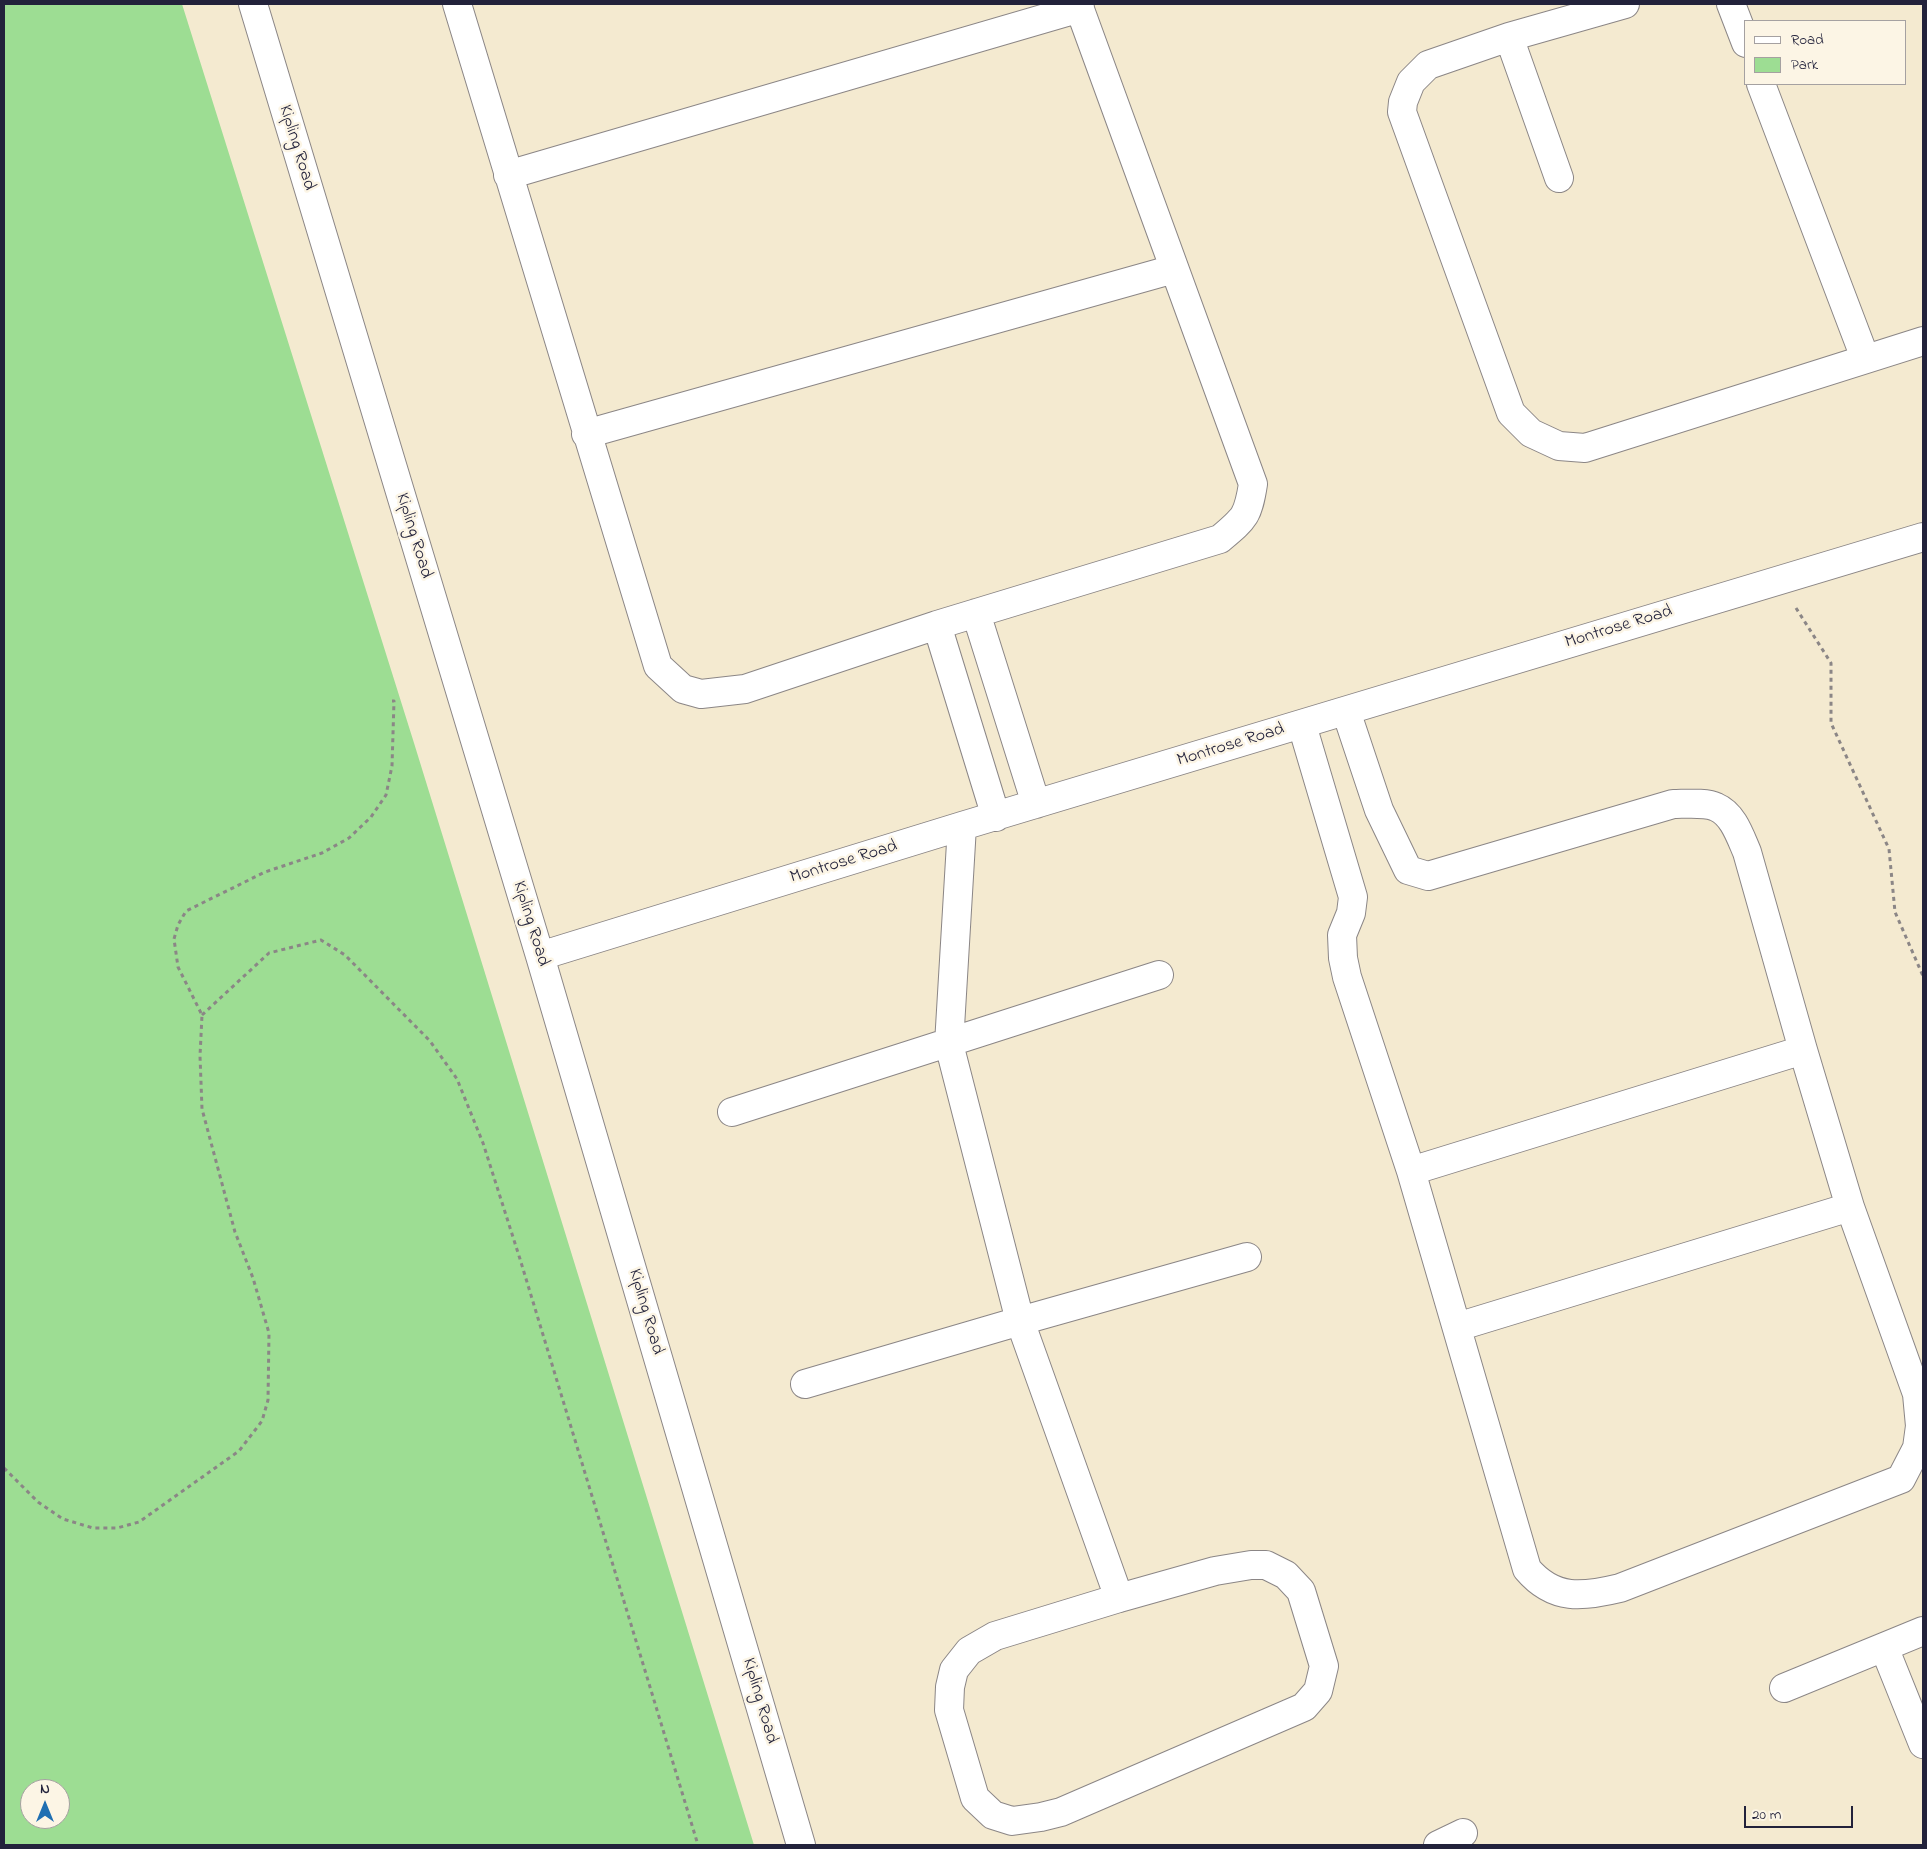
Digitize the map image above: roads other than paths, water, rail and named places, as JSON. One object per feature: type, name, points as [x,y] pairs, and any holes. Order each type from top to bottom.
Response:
[{"type":"street","name":"Kipling Road","points":[[253,4],[540,956],[801,1845]]},
{"type":"street","points":[[456,4],[586,434],[658,666],[683,689],[701,694],[745,689],[937,625],[1220,539],[1240,523],[1249,508],[1253,484],[1079,6],[508,175]]},
{"type":"street","points":[[1625,4],[1508,37],[1428,65],[1411,82],[1403,102],[1402,112],[1511,413],[1531,433],[1559,446],[1586,448],[1923,341]]},
{"type":"street","points":[[1731,4],[1744,38]]},
{"type":"street","points":[[1508,37],[1559,178]]},
{"type":"street","points":[[1761,85],[1865,358]]},
{"type":"street","points":[[586,434],[1174,269]]},
{"type":"street","name":"Montrose Road","points":[[540,956],[962,826],[1923,537]]},
{"type":"street","points":[[976,613],[1036,804]]},
{"type":"street","points":[[937,625],[996,816]]},
{"type":"street","points":[[1302,725],[1353,897],[1351,912],[1342,936],[1343,958],[1347,976],[1411,1171],[1526,1570],[1537,1582],[1556,1592],[1578,1595],[1620,1588],[1901,1479],[1917,1448],[1920,1426],[1917,1394],[1850,1207],[1747,852],[1732,821],[1716,807],[1673,804],[1428,876],[1408,870],[1379,810],[1346,711]]},
{"type":"street","points":[[962,826],[949,1044],[1020,1321],[1119,1598]]},
{"type":"street","points":[[732,1112],[949,1044],[1159,975]]},
{"type":"street","points":[[1411,1171],[1803,1050]]},
{"type":"street","points":[[1457,1327],[1850,1207]]},
{"type":"street","points":[[805,1384],[1247,1257]]},
{"type":"street","points":[[1266,1565],[1286,1575],[1301,1591],[1324,1666],[1318,1691],[1304,1706],[1061,1812],[1012,1821],[994,1815],[975,1798],[949,1710],[950,1687],[954,1670],[969,1651],[995,1636],[1119,1598],[1215,1571],[1266,1565]]},
{"type":"street","points":[[1784,1688],[1923,1631]]},
{"type":"street","points":[[1884,1647],[1923,1744]]},
{"type":"street","points":[[1438,1845],[1463,1833]]}]
